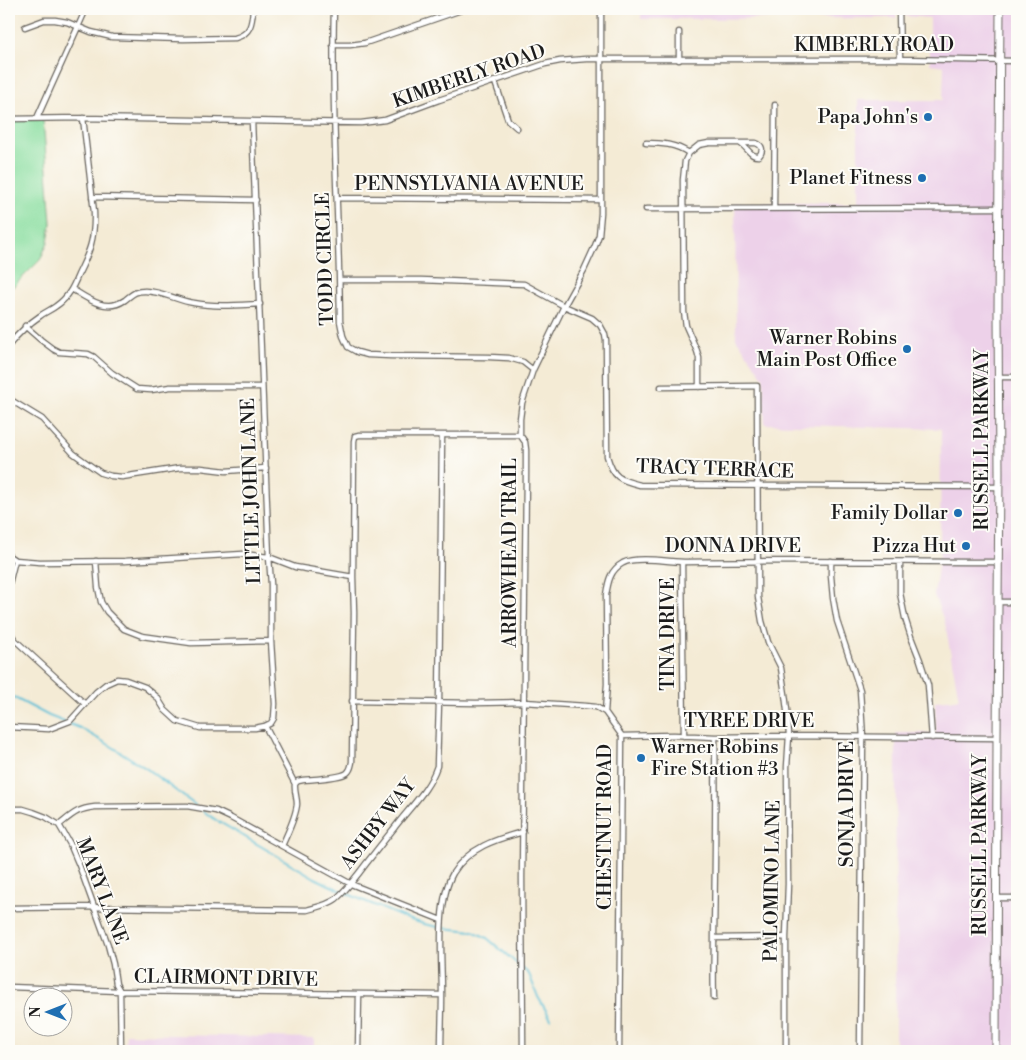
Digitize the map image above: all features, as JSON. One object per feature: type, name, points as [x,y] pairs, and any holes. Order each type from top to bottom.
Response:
[{"type":"main road","name":"RUSSELL PARKWAY","points":[[996,1051],[1000,9]]},
{"type":"street","points":[[37,118],[86,9]]},
{"type":"street","points":[[25,27],[49,19],[60,20],[105,36],[183,39],[235,38],[247,32],[252,22],[253,9]]},
{"type":"street","name":"TODD CIRCLE","points":[[334,9],[334,122],[340,321],[343,336],[348,347],[356,352],[368,355],[509,358],[523,362],[533,370]]},
{"type":"street","points":[[333,45],[350,46],[365,43],[464,9]]},
{"type":"street","points":[[520,435],[522,403],[533,370],[584,270],[599,235],[601,200],[600,9]]},
{"type":"street","points":[[899,9],[900,59]]},
{"type":"street","points":[[678,32],[679,60]]},
{"type":"street","name":"KIMBERLY ROAD","points":[[9,119],[83,118],[361,123],[385,120],[517,73],[560,61],[586,59],[1017,61]]},
{"type":"street","points":[[495,82],[508,120],[517,128]]},
{"type":"street","points":[[774,208],[775,105]]},
{"type":"street","points":[[9,345],[25,326],[57,306],[72,289],[92,241],[95,227],[94,212],[83,118]]},
{"type":"street","name":"LITTLE JOHN LANE","points":[[252,121],[274,681],[274,718],[272,723],[265,726]]},
{"type":"street","points":[[646,143],[664,143],[689,153]]},
{"type":"street","points":[[661,387],[699,387],[699,358],[686,326],[684,312],[685,161],[689,153],[699,145],[709,143],[760,144],[762,150],[760,156],[751,154],[741,144]]},
{"type":"street","points":[[762,150],[774,151]]},
{"type":"street","points":[[92,197],[256,200]]},
{"type":"street","name":"PENNSYLVANIA AVENUE","points":[[337,198],[601,200]]},
{"type":"street","points":[[646,209],[999,208]]},
{"type":"street","name":"TRACY TERRACE","points":[[340,280],[421,280],[524,284],[564,306],[592,318],[600,325],[605,334],[607,456],[616,475],[626,482],[640,485],[999,487]]},
{"type":"street","points":[[72,289],[100,305],[108,306],[126,300],[134,292],[144,291],[192,303],[260,304]]},
{"type":"street","points":[[25,326],[59,352],[88,354],[94,357],[112,374],[136,389],[262,387]]},
{"type":"street","points":[[998,377],[1017,377]]},
{"type":"street","name":"PALOMINO LANE","points":[[699,387],[757,386],[758,597],[768,642],[781,668],[786,694],[788,736],[786,1051]]},
{"type":"street","points":[[9,399],[42,419],[73,453],[101,472],[111,476],[122,477],[180,468],[226,471],[266,468]]},
{"type":"street","name":"ASHBY WAY","points":[[9,908],[93,907],[307,910],[330,903],[351,884],[424,791],[435,772],[438,757],[442,435]]},
{"type":"street","name":"ARROWHEAD TRAIL","points":[[295,784],[303,780],[342,776],[351,769],[355,436],[520,435],[525,442],[526,450],[522,1051]]},
{"type":"street","points":[[9,556],[15,560],[40,562],[125,561],[243,554],[269,558],[295,567],[353,577]]},
{"type":"street","points":[[9,584],[15,560]]},
{"type":"street","points":[[96,560],[101,602],[107,612],[124,629],[142,636],[191,643],[272,641]]},
{"type":"street","name":"DONNA DRIVE","points":[[605,712],[607,684],[607,584],[611,573],[622,563],[634,560],[682,562],[998,562]]},
{"type":"street","name":"TINA DRIVE","points":[[682,562],[684,736]]},
{"type":"street","name":"SONJA DRIVE","points":[[831,562],[833,598],[837,621],[860,690],[863,737],[860,1051]]},
{"type":"street","points":[[900,562],[900,593],[905,618],[928,685],[932,738]]},
{"type":"street","points":[[998,602],[1017,602]]},
{"type":"street","points":[[9,626],[15,640],[85,704]]},
{"type":"street","points":[[9,727],[49,729],[70,721],[106,684],[117,679],[126,680],[145,687],[157,697],[165,710],[177,722],[200,728],[254,728],[265,726],[295,784],[294,790],[297,806],[282,846]]},
{"type":"street","points":[[352,701],[524,702],[596,707],[605,712]]},
{"type":"street","name":"CHESTNUT ROAD","points":[[605,712],[622,736],[619,1051]]},
{"type":"street","name":"TYREE DRIVE","points":[[622,736],[996,738]]},
{"type":"street","points":[[714,998],[715,737]]},
{"type":"street","points":[[59,825],[76,812],[85,808],[95,807],[187,806],[216,811],[351,884],[441,920]]},
{"type":"street","name":"MARY LANE","points":[[9,809],[23,809],[46,817],[59,825],[70,844],[114,964],[116,984],[120,992],[121,1051]]},
{"type":"street","points":[[441,1051],[441,920],[448,884],[453,873],[468,856],[480,847],[490,841],[523,832]]},
{"type":"street","points":[[997,898],[1017,898]]},
{"type":"street","points":[[714,938],[786,937]]},
{"type":"street","name":"CLAIRMONT DRIVE","points":[[9,988],[120,992],[442,995]]},
{"type":"street","points":[[358,1051],[359,994]]},
{"type":"shaded area","points":[[641,9],[896,9],[896,18],[641,19]]},
{"type":"shaded area","points":[[904,9],[1017,9],[1017,1051],[895,1051],[896,733],[936,733],[935,701],[959,699],[945,623],[934,595],[940,554],[941,429],[765,424],[763,377],[736,338],[735,203],[858,203],[858,100],[943,100],[944,66],[930,64],[930,18],[904,16]]},
{"type":"shaded area","points":[[126,1034],[314,1038],[314,1051],[125,1051]]},
{"type":"green space","points":[[43,118],[51,223],[48,242],[40,260],[9,291],[9,119]]},
{"type":"waterway","points":[[9,695],[49,716],[80,728],[111,746],[147,769],[195,805]]},
{"type":"waterway","points":[[203,811],[315,878],[348,894],[405,918],[443,928],[473,931],[487,938],[529,974],[538,997],[551,1019]]},
{"type":"place","name":"Papa John's","points":[[928,117]]},
{"type":"place","name":"Planet Fitness","points":[[922,178]]},
{"type":"place","name":"Warner Robins Main Post Office","points":[[907,349]]},
{"type":"place","name":"Family Dollar","points":[[958,513]]},
{"type":"place","name":"Pizza Hut","points":[[966,546]]},
{"type":"place","name":"Warner Robins Fire Station #3","points":[[641,758]]}]
